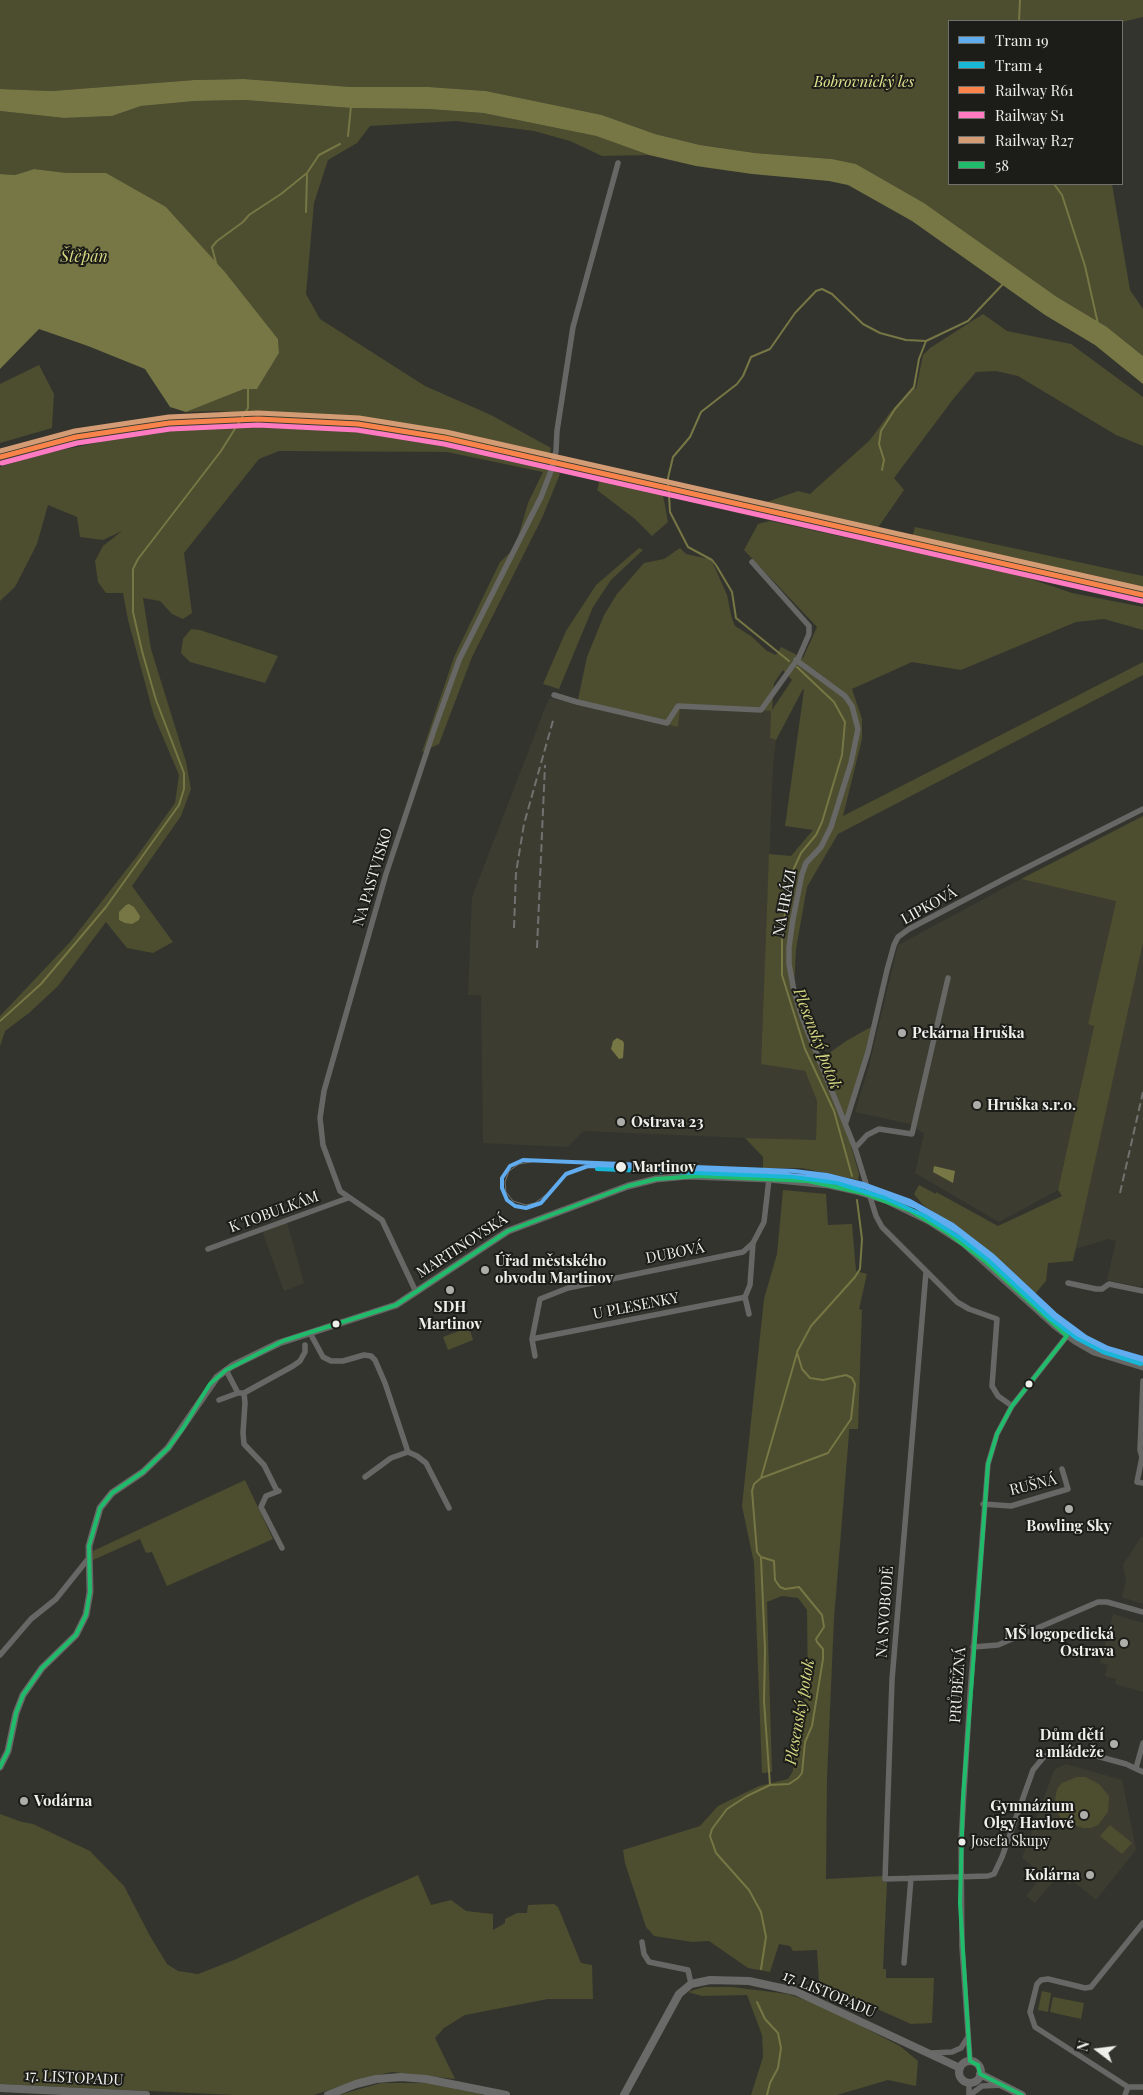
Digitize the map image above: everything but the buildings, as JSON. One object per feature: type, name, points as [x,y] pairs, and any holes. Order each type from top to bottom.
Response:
[{"type":"main road","name":"17. LISTOPADU","points":[[692,1984],[726,1979],[780,1986],[811,1998],[960,2068]]},
{"type":"main road","points":[[624,2095],[680,1994],[692,1984]]},
{"type":"main road","points":[[970,2061],[978,2065],[980,2074],[977,2080],[969,2082],[961,2078],[960,2068],[964,2063],[970,2061]]},
{"type":"main road","points":[[980,2074],[1022,2095]]},
{"type":"main road","points":[[328,2095],[370,2080],[401,2077],[426,2079],[506,2095]]},
{"type":"main road","name":"17. LISTOPADU","points":[[0,2088],[146,2095]]},
{"type":"street","name":"NA PASTVISKO","points":[[416,1292],[382,1220],[340,1191],[323,1145],[320,1118],[324,1091],[386,874],[456,668],[541,497],[554,462],[573,327],[618,163]]},
{"type":"street","points":[[554,695],[667,723],[678,706],[761,710],[796,660],[809,634],[809,626],[752,562]]},
{"type":"street","name":"NA HRÁZI","points":[[796,660],[845,696],[852,706],[858,729],[831,827],[821,847],[806,863],[802,874],[793,919],[789,955],[794,991],[803,1020],[846,1122],[870,1195]]},
{"type":"street","name":"LIPKOVÁ","points":[[846,1122],[868,1052],[887,970],[894,944],[898,937],[909,929],[1008,876],[1143,809]]},
{"type":"street","points":[[855,1148],[866,1135],[879,1129],[912,1134],[948,978]]},
{"type":"street","name":"MARTINOVSKÁ","points":[[0,1767],[8,1752],[16,1713],[23,1694],[42,1668],[72,1640],[84,1620],[90,1597],[89,1546],[93,1528],[104,1503],[112,1493],[144,1472],[168,1448],[183,1428],[210,1384],[226,1370],[279,1343],[392,1306],[508,1231],[628,1186],[656,1179],[688,1176],[769,1179],[823,1184],[870,1195],[909,1210],[948,1232],[986,1262],[1066,1336],[1094,1352],[1143,1367]]},
{"type":"street","points":[[748,1314],[745,1297],[750,1285],[753,1243],[764,1222],[769,1179]]},
{"type":"street","points":[[870,1195],[882,1228],[926,1272],[957,1302],[969,1309],[997,1319],[992,1386],[998,1396],[1012,1406]]},
{"type":"street","name":"K TOBULKÁM","points":[[208,1249],[348,1198]]},
{"type":"street","name":"DUBOVÁ","points":[[532,1339],[540,1298],[561,1289],[737,1254],[746,1250],[753,1243]]},
{"type":"street","name":"NA SVOBODĚ","points":[[926,1272],[892,1680],[885,1879],[994,1874],[1002,1857],[1033,1770],[1043,1758],[1052,1752],[1071,1749],[1136,1768]]},
{"type":"street","points":[[1068,1282],[1096,1289],[1102,1289],[1109,1284],[1143,1291]]},
{"type":"street","name":"U PLESENKY","points":[[532,1339],[745,1297]]},
{"type":"street","points":[[310,1333],[323,1357],[331,1361],[342,1361],[364,1355],[371,1356],[375,1360],[385,1383],[408,1452]]},
{"type":"street","points":[[219,1400],[241,1393],[300,1361],[305,1352],[305,1345],[300,1335]]},
{"type":"street","name":"PRŮBĚŽNÁ","points":[[970,2061],[962,1947],[960,1876],[962,1798],[983,1504],[988,1464],[1000,1427],[1012,1406],[1066,1336]]},
{"type":"street","points":[[532,1339],[535,1356]]},
{"type":"street","points":[[305,1345],[314,1342]]},
{"type":"street","points":[[226,1370],[246,1403],[243,1433],[244,1444],[264,1466],[278,1491],[263,1499],[262,1512],[282,1548]]},
{"type":"street","points":[[1143,1381],[1140,1450],[1143,1457],[1137,1482],[1143,1483]]},
{"type":"street","points":[[365,1477],[391,1458],[408,1452],[426,1463],[449,1508]]},
{"type":"street","name":"RUŠNÁ","points":[[983,1504],[1011,1506],[1068,1489],[1062,1469]]},
{"type":"street","points":[[0,1655],[30,1619],[56,1600],[88,1559]]},
{"type":"street","points":[[973,1646],[998,1645],[1098,1602],[1107,1602],[1143,1612]]},
{"type":"street","points":[[1143,1744],[1136,1768],[1143,1772]]},
{"type":"street","points":[[904,1963],[911,1878]]},
{"type":"street","points":[[1143,1923],[1090,1987],[1086,1988],[1048,1979],[1041,1980],[1037,1984],[1030,2012],[1035,2027],[1128,2087],[1143,2087]]},
{"type":"street","points":[[642,1942],[644,1954],[649,1962],[688,1970],[692,1984]]},
{"type":"street","points":[[928,2053],[952,2052],[961,2048],[968,2035]]},
{"type":"street","points":[[969,2082],[969,2095]]},
{"type":"street","points":[[969,2095],[982,2086],[1003,2085]]},
{"type":"street","points":[[1125,2095],[1128,2087]]},
{"type":"shaded area","points":[[258,414],[358,419],[446,434],[1143,590],[1143,604],[731,512],[721,504],[553,466],[423,438],[357,428],[258,423],[169,428],[77,442],[0,462],[0,453],[76,433],[168,419]]},
{"type":"shaded area","points":[[549,698],[678,727],[679,707],[771,711],[770,738],[776,740],[773,766],[761,1063],[805,1071],[817,1101],[816,1141],[583,1131],[568,1147],[483,1143],[481,995],[468,995],[472,897]]},
{"type":"shaded area","points":[[1021,879],[1116,900],[1088,1024],[1094,1025],[1058,1190],[999,1222],[915,1173],[924,1134],[910,1124],[855,1112],[868,1070],[898,945]]},
{"type":"shaded area","points":[[1143,943],[1143,1282],[1141,1287],[1107,1280],[1116,1241],[1108,1239],[1075,1249]]},
{"type":"shaded area","points":[[287,1222],[304,1283],[284,1291],[262,1231]]},
{"type":"shaded area","points":[[1141,1537],[1143,1537],[1143,1604],[1122,1597],[1126,1581],[1123,1565]]},
{"type":"shaded area","name":"MŠ logopedická Ostrava","points":[[1113,1614],[1143,1623],[1143,1692],[1115,1684],[1116,1679],[1105,1676],[1108,1665],[1100,1663]]},
{"type":"shaded area","name":"Gymnázium Olgy Havlové","points":[[1066,1764],[1122,1780],[1136,1850],[1096,1900],[1073,1881],[1069,1885],[1058,1876],[1035,1903],[1026,1896],[1043,1875],[1022,1858],[1054,1770]]},
{"type":"green space","name":"Bobrovnický les","points":[[0,0],[1143,0],[1143,17],[1123,22],[1123,20],[948,20],[948,185],[1112,185],[1130,290],[1143,309],[1143,356],[1107,327],[1057,297],[924,203],[856,164],[832,159],[755,153],[700,145],[655,134],[602,115],[486,91],[429,87],[351,87],[244,79],[194,80],[52,91],[0,89]]},
{"type":"green space","points":[[244,100],[351,108],[428,109],[483,113],[596,136],[649,155],[602,156],[570,141],[534,131],[456,121],[370,126],[357,143],[328,160],[314,203],[306,294],[320,319],[425,386],[491,415],[551,448],[549,457],[375,421],[218,411],[186,412],[244,389],[257,389],[279,353],[278,339],[225,272],[166,207],[67,173],[34,169],[15,175],[0,174],[0,111],[64,118],[112,116],[141,106],[195,101]]},
{"type":"green space","points":[[983,314],[1007,331],[1071,344],[1143,397],[1143,446],[1116,435],[1018,376],[996,371],[976,372],[894,478],[904,490],[877,529],[764,503],[798,491],[810,494],[870,440],[892,410],[913,388],[916,389],[923,355],[930,348]]},
{"type":"green space","points":[[39,365],[54,394],[52,428],[0,443],[0,384]]},
{"type":"green space","points":[[221,424],[219,430],[225,426],[266,424],[381,431],[546,465],[560,474],[542,518],[472,657],[439,744],[422,752],[454,657],[500,562],[515,548],[528,503],[543,472],[447,452],[279,451],[259,459],[184,553],[192,613],[183,619],[172,614],[160,601],[143,598],[151,649],[186,762],[191,789],[181,816],[132,886],[173,942],[153,953],[127,948],[106,922],[58,986],[29,1013],[5,1031],[0,1046],[0,1016],[71,941],[137,856],[175,803],[179,775],[154,716],[128,620],[123,593],[106,593],[98,582],[95,561],[103,546],[122,531],[103,540],[80,537],[77,517],[48,505],[37,544],[15,587],[0,601],[0,467],[34,456],[133,435]]},
{"type":"green space","points":[[600,479],[663,495],[668,522],[652,536],[635,519],[597,490]]},
{"type":"green space","points":[[770,521],[1022,576],[1072,593],[1143,607],[1143,630],[1104,619],[1076,622],[961,670],[912,662],[852,689],[862,719],[862,739],[843,816],[1143,662],[1143,675],[838,834],[807,887],[796,949],[794,990],[821,1059],[846,1041],[871,1027],[857,1095],[844,1121],[859,1174],[858,1180],[802,1168],[763,1168],[763,1157],[745,1138],[816,1140],[817,1101],[805,1071],[761,1064],[769,854],[791,856],[813,830],[785,826],[804,690],[776,740],[770,738],[771,711],[680,707],[678,727],[577,704],[587,657],[604,615],[617,594],[644,563],[664,559],[680,548],[686,554],[712,561],[727,595],[735,626],[751,636],[767,651],[776,655],[781,647],[803,658],[817,627],[744,550],[758,524]],"holes":[[[783,670],[792,680],[772,710],[774,683]]]},
{"type":"green space","points":[[915,527],[1143,576],[1143,591],[876,532],[877,529],[912,538]]},
{"type":"green space","points":[[639,548],[643,550],[611,580],[593,607],[559,689],[543,684],[566,631],[596,585]]},
{"type":"green space","points":[[191,629],[200,630],[278,656],[265,683],[190,662],[181,653],[183,639]]},
{"type":"green space","points":[[1143,816],[1143,943],[1073,1261],[1048,1263],[1046,1281],[1035,1294],[974,1239],[923,1205],[914,1194],[919,1185],[936,1194],[936,1192],[998,1226],[1062,1196],[1058,1190],[1094,1026],[1088,1024],[1116,901],[1021,879]]},
{"type":"green space","points":[[783,1190],[826,1194],[828,1225],[852,1224],[856,1271],[867,1274],[859,1309],[862,1310],[858,1429],[849,1429],[834,1619],[827,1778],[826,1879],[883,1876],[883,1882],[887,1882],[883,1969],[886,1969],[886,1978],[934,1978],[932,2023],[911,2024],[819,1983],[817,1950],[793,1951],[790,1946],[779,1944],[770,1972],[748,1968],[709,1941],[692,1942],[654,1936],[646,1927],[625,1863],[623,1850],[700,1826],[718,1806],[759,1786],[788,1779],[793,1771],[793,1742],[801,1733],[801,1704],[808,1694],[807,1610],[798,1598],[782,1596],[767,1602],[772,1772],[762,1773],[754,1563],[742,1506],[764,1299],[777,1254]]},
{"type":"green space","points":[[469,1327],[473,1340],[448,1350],[443,1337]]},
{"type":"green space","points":[[245,1480],[273,1539],[167,1586],[152,1552],[146,1553],[140,1539],[93,1560],[93,1551]]},
{"type":"green space","points":[[1077,1777],[1085,1777],[1099,1784],[1109,1796],[1108,1812],[1098,1825],[1091,1828],[1083,1828],[1061,1819],[1054,1805],[1057,1789],[1062,1783]]},
{"type":"green space","points":[[0,1814],[33,1824],[90,1851],[124,1886],[167,1964],[178,1971],[198,1974],[234,1960],[418,1875],[431,1905],[451,1900],[466,1911],[493,1914],[493,1930],[505,1923],[505,1919],[517,1913],[527,1913],[528,1905],[554,1904],[558,1907],[581,1963],[592,1965],[593,1999],[548,1999],[465,2015],[444,2028],[435,2038],[455,2079],[392,2072],[365,2078],[314,2095],[234,2095],[0,2084]]},
{"type":"green space","points":[[1110,1825],[1132,1843],[1122,1854],[1100,1836]]},
{"type":"green space","points":[[704,1987],[732,1987],[788,1994],[820,2005],[900,2046],[918,2061],[916,2086],[888,2080],[837,2095],[751,2095],[763,2057],[762,2035],[747,1995],[702,1996],[688,1992]]},
{"type":"green space","points":[[1042,1991],[1051,1993],[1048,2012],[1038,2010]]},
{"type":"green space","points":[[1053,1997],[1084,2003],[1081,2019],[1050,2012]]},
{"type":"green space","points":[[381,2083],[428,2083],[484,2095],[339,2095]]},
{"type":"water","points":[[244,79],[351,87],[429,87],[486,91],[602,115],[655,134],[700,145],[755,153],[832,159],[856,164],[924,203],[1057,297],[1107,327],[1143,356],[1143,384],[1095,345],[1045,315],[912,221],[848,185],[829,181],[752,174],[696,166],[649,155],[596,136],[483,113],[428,109],[351,108],[244,100],[195,101],[141,106],[112,116],[64,118],[0,111],[0,89],[52,91],[194,80]]},
{"type":"water","name":"Štěpán","points":[[34,169],[67,173],[106,173],[166,207],[225,272],[278,339],[279,353],[257,389],[244,389],[186,412],[170,407],[145,369],[39,329],[0,369],[0,174],[15,175]]},
{"type":"water","points":[[129,904],[134,907],[140,916],[139,920],[132,924],[119,920],[119,912]]},
{"type":"water","points":[[617,1038],[623,1041],[624,1044],[623,1058],[619,1059],[611,1049],[613,1041]]},
{"type":"water","points":[[934,1166],[955,1171],[953,1183],[933,1172]]},
{"type":"waterway","points":[[1019,20],[1020,0]]},
{"type":"waterway","points":[[348,136],[351,106]]},
{"type":"waterway","points":[[216,263],[212,247],[217,241],[307,173],[319,155],[340,144]]},
{"type":"waterway","points":[[306,212],[307,175]]},
{"type":"waterway","points":[[1055,185],[1062,195],[1085,266],[1098,324]]},
{"type":"waterway","name":"Plesenský potok","points":[[789,661],[736,618],[732,592],[716,565],[712,560],[688,547],[670,512],[668,478],[673,457],[690,437],[701,412],[737,384],[743,376],[751,357],[770,349],[795,313],[816,291],[822,289],[832,294],[863,324],[880,333],[906,340],[926,341],[968,321],[1003,284]]},
{"type":"waterway","points":[[882,470],[884,460],[879,444],[881,431],[895,409],[914,387],[919,359],[926,341]]},
{"type":"waterway","points":[[0,1021],[41,984],[106,907],[179,805],[184,789],[184,773],[156,700],[142,651],[133,612],[133,569],[138,559],[221,451],[248,408],[248,388]]},
{"type":"waterway","name":"Plesenský potok","points":[[797,667],[834,702],[845,722],[842,755],[822,822],[816,835],[801,853],[791,875],[782,933],[782,975],[805,1049],[834,1111],[852,1176]]},
{"type":"waterway","name":"Plesenský potok","points":[[761,1969],[766,1937],[761,1912],[749,1890],[716,1853],[710,1836],[712,1829],[727,1809],[747,1796],[770,1785],[789,1784],[802,1773],[805,1742],[812,1726],[823,1659],[823,1649],[816,1639],[824,1627],[822,1615],[799,1587],[785,1589],[780,1587],[775,1580],[774,1561],[761,1557],[757,1552],[752,1491],[754,1484],[761,1478],[828,1453],[851,1419],[855,1384],[852,1378],[846,1375],[823,1380],[810,1378],[802,1369],[797,1352],[811,1326],[860,1269],[862,1239],[857,1200]]},
{"type":"waterway","points":[[761,1478],[797,1353]]},
{"type":"waterway","points":[[761,1558],[765,1649],[764,1701],[770,1785]]},
{"type":"waterway","name":"Plesenský potok","points":[[757,2002],[765,2019],[778,2033],[781,2048],[778,2068],[770,2083],[767,2095]]},
{"type":"tram line","name":"19","points":[[1143,1358],[1108,1348],[1086,1337],[1055,1314],[992,1255],[953,1225],[910,1201],[863,1184],[827,1175],[794,1171],[523,1160],[510,1166],[502,1178],[502,1188],[507,1200],[515,1206],[526,1208],[541,1203],[566,1174],[588,1166],[779,1174],[821,1178],[864,1187],[916,1207],[958,1232],[992,1260],[1058,1321],[1079,1336],[1104,1349],[1143,1361]]},
{"type":"tram line","points":[[537,1161],[519,1164],[509,1171],[505,1182],[506,1192],[513,1201],[526,1205],[535,1203],[551,1191]]},
{"type":"tram line","name":"4","points":[[597,1169],[793,1177],[837,1183],[885,1198],[925,1216],[960,1238],[988,1260],[1051,1319],[1076,1338],[1103,1352],[1141,1364]]},
{"type":"railway","points":[[514,928],[516,873],[524,824],[554,717]]},
{"type":"railway","points":[[537,948],[545,765]]},
{"type":"railway","points":[[1120,1193],[1143,1092]]},
{"type":"rail line","name":"R27","points":[[0,451],[75,431],[169,417],[258,413],[359,418],[446,432],[1143,589]]},
{"type":"rail line","name":"R61","points":[[0,457],[76,437],[169,423],[258,419],[358,424],[445,438],[1143,595]]},
{"type":"rail line","name":"S1","points":[[2,463],[77,443],[170,429],[258,425],[357,430],[444,444],[1142,601]]},
{"type":"transit line","name":"58","points":[[0,1767],[8,1751],[16,1713],[23,1695],[42,1668],[76,1635],[86,1615],[90,1592],[89,1546],[100,1508],[112,1493],[143,1472],[168,1448],[183,1428],[210,1384],[226,1370],[283,1341],[396,1305],[508,1231],[628,1186],[656,1179],[699,1176],[808,1181],[863,1193],[909,1210],[948,1233],[986,1262],[1067,1336],[1012,1406],[997,1434],[988,1464],[963,1798],[960,1903],[970,2061],[978,2065],[980,2074],[1022,2095]]},
{"type":"place","name":"Pekárna Hruška","points":[[902,1033]]},
{"type":"place","name":"Hruška s.r.o.","points":[[977,1105]]},
{"type":"place","name":"Ostrava 23","points":[[621,1122]]},
{"type":"place","name":"Martinov","points":[[621,1167]]},
{"type":"place","name":"Úřad městského obvodu Martinov","points":[[485,1270]]},
{"type":"place","name":"SDH Martinov","points":[[450,1290]]},
{"type":"place","name":"Bowling Sky","points":[[1069,1509]]},
{"type":"place","name":"MŠ logopedická Ostrava","points":[[1124,1643]]},
{"type":"place","name":"Dům dětí a mládeže","points":[[1114,1744]]},
{"type":"place","name":"Vodárna","points":[[24,1801]]},
{"type":"place","name":"Gymnázium Olgy Havlové","points":[[1084,1815]]},
{"type":"place","name":"Josefa Skupy","points":[[962,1842]]},
{"type":"place","name":"Kolárna","points":[[1090,1875]]}]
